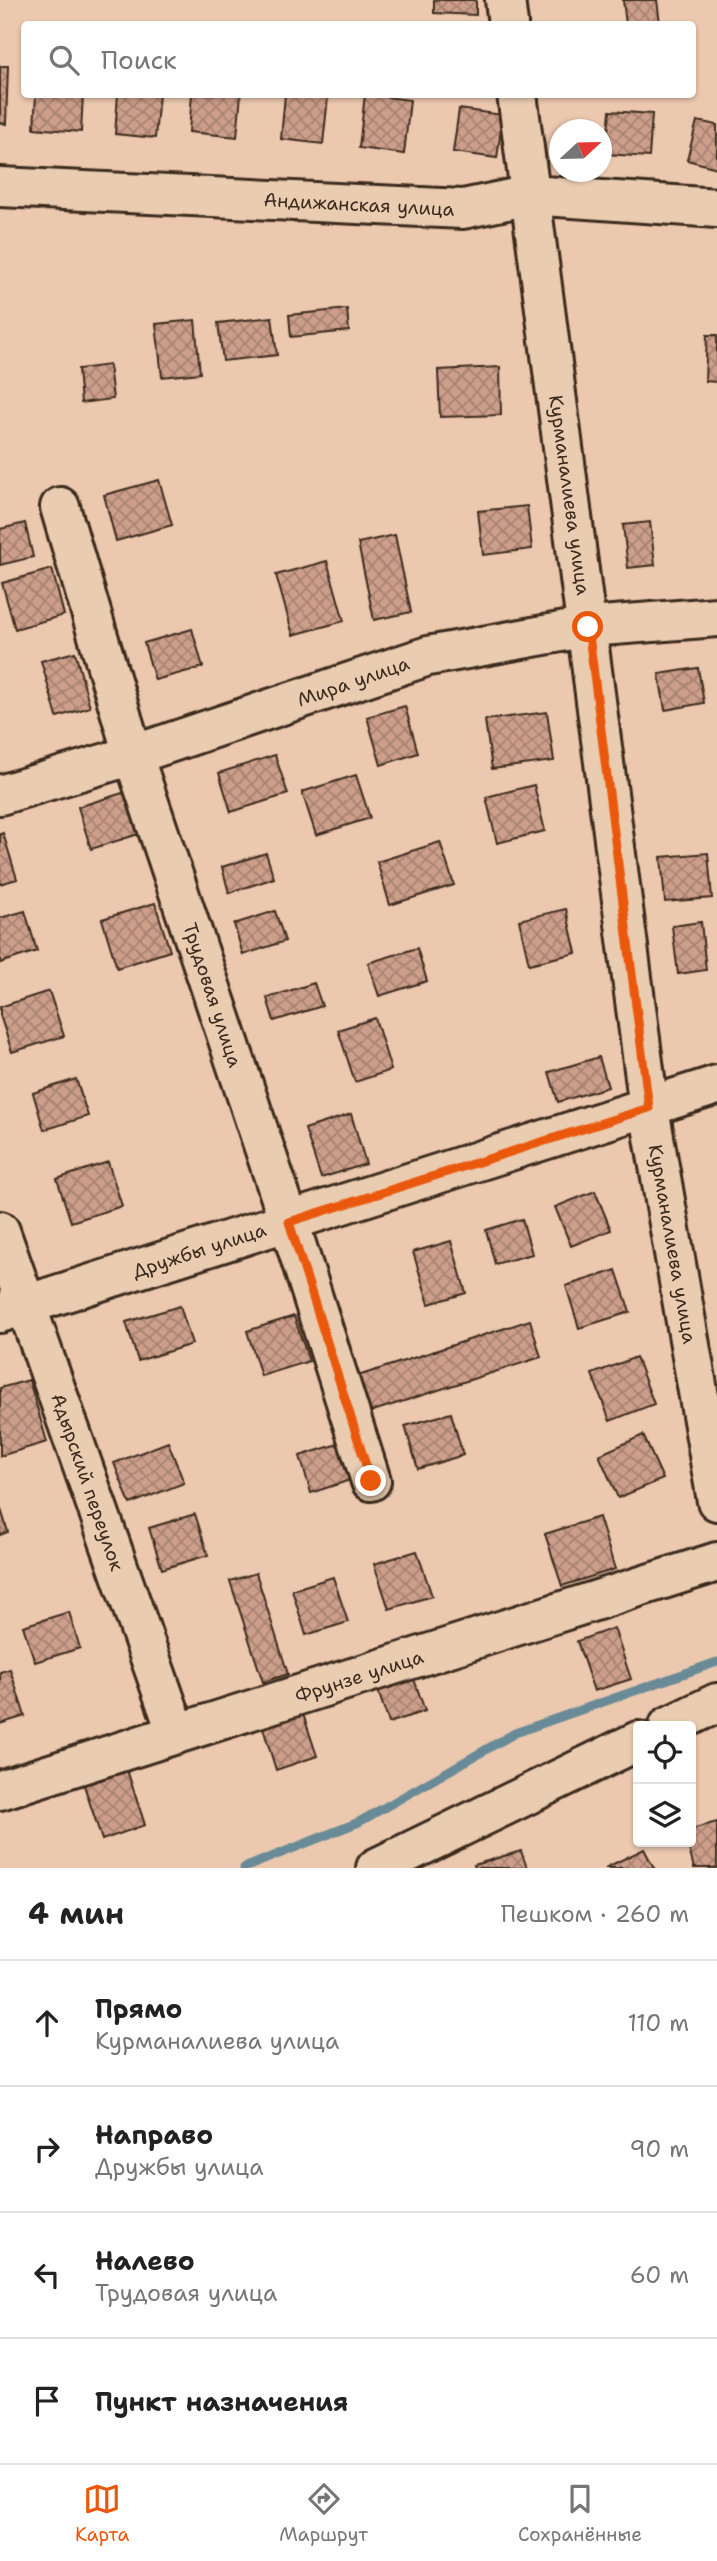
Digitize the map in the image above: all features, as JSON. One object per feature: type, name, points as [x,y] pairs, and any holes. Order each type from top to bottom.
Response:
[{"type":"street","points":[[505,0],[508,21]]},
{"type":"street","name":"Курманалиева улица","points":[[518,98],[649,1108],[717,1501]]},
{"type":"street","name":"Андижанская улица","points":[[0,187],[463,209],[530,195],[717,208]]},
{"type":"street","name":"Трудовая улица","points":[[60,507],[134,755],[289,1222],[371,1481]]},
{"type":"street","name":"Мира улица","points":[[0,795],[134,755],[428,656],[588,627],[717,617]]},
{"type":"street","name":"Дружбы улица","points":[[13,1309],[717,1085]]},
{"type":"street","name":"Адырский переулок","points":[[0,1231],[13,1309],[177,1734]]},
{"type":"street","name":"Фрунзе улица","points":[[0,1790],[717,1562]]},
{"type":"street","points":[[679,1721],[717,1703]]},
{"type":"street","points":[[376,1868],[633,1743]]},
{"type":"building","points":[[434,0],[476,0],[476,15],[434,13]]},
{"type":"building","points":[[623,0],[657,0],[660,21],[626,21]]},
{"type":"building","points":[[0,66],[8,66],[6,124],[0,123]]},
{"type":"building","points":[[36,98],[83,98],[81,132],[34,128]]},
{"type":"building","points":[[118,98],[159,98],[155,138],[115,134]]},
{"type":"building","points":[[192,98],[241,98],[237,137],[189,132]]},
{"type":"building","points":[[285,98],[328,98],[323,144],[281,139]]},
{"type":"building","points":[[365,98],[410,100],[404,154],[359,148]]},
{"type":"building","points":[[459,109],[503,115],[497,158],[453,152]]},
{"type":"building","points":[[610,111],[652,114],[649,157],[612,154],[612,119],[609,119]]},
{"type":"building","points":[[697,121],[717,125],[717,168],[687,160]]},
{"type":"building","points":[[347,309],[349,331],[291,337],[289,315]]},
{"type":"building","points":[[272,317],[277,355],[223,361],[218,323]]},
{"type":"building","points":[[195,320],[200,373],[162,377],[156,324]]},
{"type":"building","points":[[707,335],[717,335],[717,382],[705,381]]},
{"type":"building","points":[[109,365],[113,399],[81,403],[78,369]]},
{"type":"building","points":[[500,367],[501,415],[440,417],[438,370]]},
{"type":"building","points":[[159,480],[172,525],[116,541],[104,495]]},
{"type":"building","points":[[527,506],[532,549],[483,555],[478,511]]},
{"type":"building","points":[[650,522],[655,565],[628,568],[623,525]]},
{"type":"building","points":[[25,523],[33,557],[0,565],[0,529]]},
{"type":"building","points":[[395,535],[411,612],[374,620],[358,543]]},
{"type":"building","points":[[327,561],[344,621],[293,635],[276,575]]},
{"type":"building","points":[[52,569],[64,615],[15,629],[2,583]]},
{"type":"building","points":[[192,629],[203,667],[155,680],[144,643]]},
{"type":"building","points":[[75,652],[90,707],[57,717],[41,661]]},
{"type":"building","points":[[698,668],[704,703],[665,710],[659,674]]},
{"type":"building","points":[[405,706],[418,753],[381,765],[367,717]]},
{"type":"building","points":[[547,712],[554,761],[492,769],[485,720]]},
{"type":"building","points":[[275,755],[288,794],[231,812],[219,773]]},
{"type":"building","points":[[356,775],[370,818],[316,835],[302,792]]},
{"type":"building","points":[[534,785],[545,831],[497,843],[486,797]]},
{"type":"building","points":[[132,790],[145,832],[91,849],[78,807]]},
{"type":"building","points":[[3,833],[17,879],[0,884],[0,834]]},
{"type":"building","points":[[440,842],[454,885],[390,905],[377,862]]},
{"type":"building","points":[[266,853],[274,878],[229,893],[222,867]]},
{"type":"building","points":[[708,853],[712,898],[665,902],[661,857]]},
{"type":"building","points":[[155,903],[170,951],[117,968],[102,919]]},
{"type":"building","points":[[566,909],[576,953],[529,964],[519,920]]},
{"type":"building","points":[[25,911],[37,951],[0,963],[0,918]]},
{"type":"building","points":[[275,911],[285,941],[243,955],[234,924]]},
{"type":"building","points":[[701,922],[706,970],[678,974],[672,926]]},
{"type":"building","points":[[417,948],[427,981],[379,996],[368,963]]},
{"type":"building","points":[[314,983],[322,1006],[274,1021],[267,998]]},
{"type":"building","points":[[49,991],[64,1036],[12,1052],[0,1007]]},
{"type":"building","points":[[375,1018],[391,1070],[355,1082],[338,1030]]},
{"type":"building","points":[[599,1057],[608,1087],[558,1102],[549,1072]]},
{"type":"building","points":[[76,1079],[88,1116],[44,1130],[33,1093]]},
{"type":"building","points":[[351,1114],[366,1164],[321,1178],[305,1129]]},
{"type":"building","points":[[108,1162],[122,1206],[71,1222],[57,1179]]},
{"type":"building","points":[[595,1191],[611,1230],[571,1246],[555,1207]]},
{"type":"building","points":[[522,1219],[532,1254],[495,1264],[486,1230]]},
{"type":"building","points":[[451,1241],[466,1293],[429,1304],[413,1252]]},
{"type":"building","points":[[616,1270],[630,1312],[579,1328],[566,1286]]},
{"type":"building","points":[[180,1306],[192,1344],[138,1361],[126,1322]]},
{"type":"building","points":[[294,1316],[309,1361],[261,1376],[247,1331]]},
{"type":"building","points":[[530,1320],[541,1357],[367,1413],[355,1377]]},
{"type":"building","points":[[636,1357],[654,1404],[610,1421],[592,1374]]},
{"type":"building","points":[[29,1380],[47,1442],[0,1456],[0,1388]]},
{"type":"building","points":[[451,1413],[463,1455],[418,1469],[405,1426]]},
{"type":"building","points":[[643,1435],[663,1479],[618,1498],[599,1455]]},
{"type":"building","points":[[168,1442],[184,1483],[130,1504],[114,1463]]},
{"type":"building","points":[[341,1443],[353,1479],[311,1493],[300,1456]]},
{"type":"building","points":[[0,1506],[8,1532],[0,1535]]},
{"type":"building","points":[[195,1514],[208,1555],[162,1569],[149,1528]]},
{"type":"building","points":[[599,1517],[615,1569],[562,1586],[545,1534]]},
{"type":"building","points":[[417,1551],[432,1596],[389,1609],[374,1564]]},
{"type":"building","points":[[256,1573],[288,1674],[263,1682],[230,1581]]},
{"type":"building","points":[[333,1577],[348,1622],[306,1635],[292,1590]]},
{"type":"building","points":[[69,1612],[80,1648],[35,1662],[23,1626]]},
{"type":"building","points":[[614,1628],[631,1679],[594,1691],[577,1641]]},
{"type":"building","points":[[10,1669],[25,1716],[0,1724],[0,1672]]},
{"type":"building","points":[[414,1679],[425,1711],[389,1723],[378,1691]]},
{"type":"building","points":[[303,1714],[317,1756],[276,1770],[263,1728]]},
{"type":"building","points":[[127,1770],[145,1825],[102,1840],[84,1785]]},
{"type":"building","points":[[717,1822],[717,1868],[694,1868],[688,1847],[696,1847],[696,1828]]},
{"type":"building","points":[[644,1849],[654,1868],[605,1868]]},
{"type":"building","points":[[521,1851],[527,1868],[475,1868],[474,1865]]},
{"type":"waterway","points":[[244,1868],[359,1822],[515,1733],[717,1662]]},
{"type":"route","points":[[371,1481],[289,1222],[649,1108],[588,627]]}]
